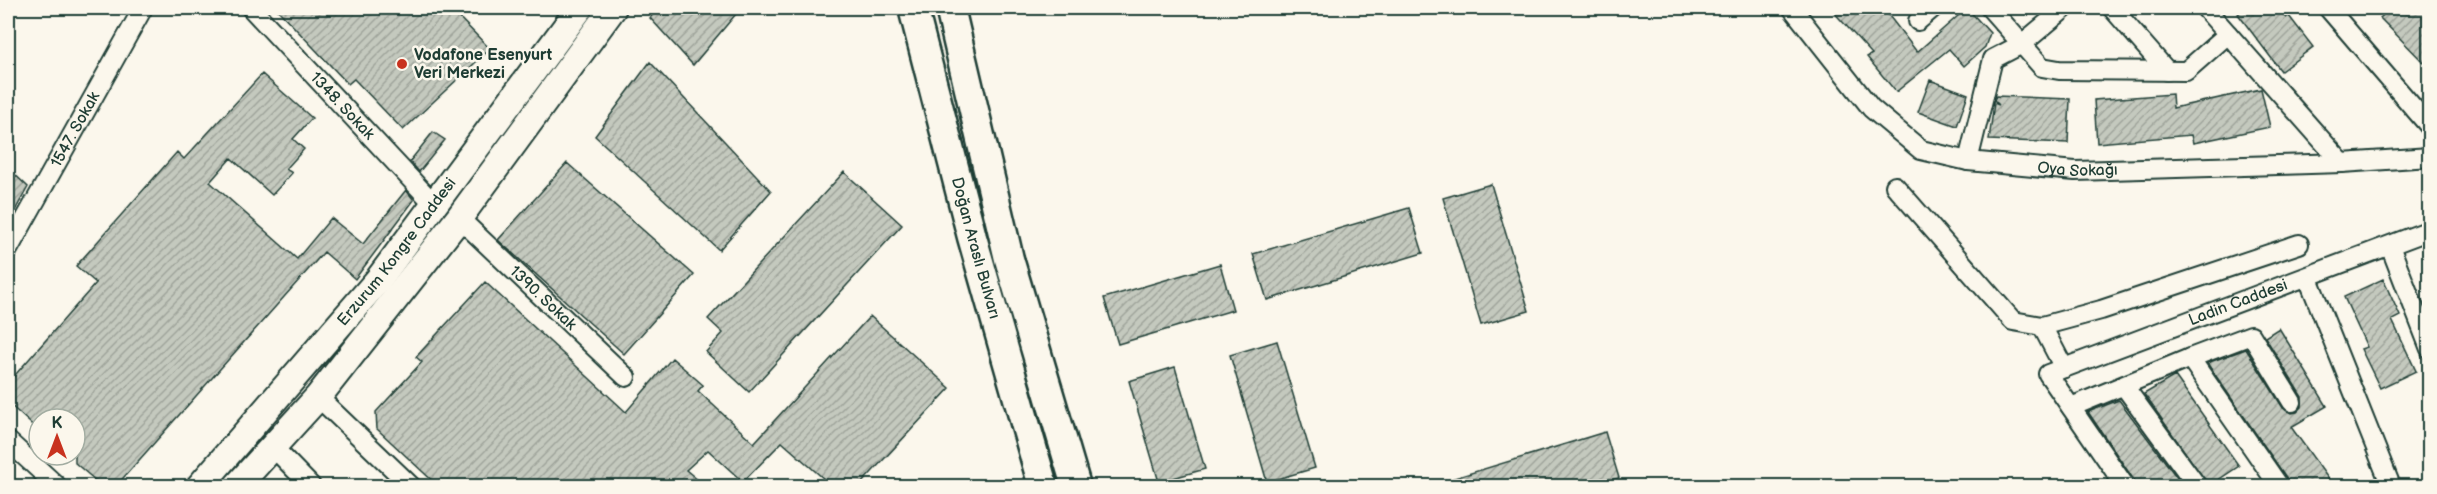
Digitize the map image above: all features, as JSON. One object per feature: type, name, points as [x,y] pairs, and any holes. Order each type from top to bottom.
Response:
[{"type":"main road","name":"Erzurum Kongre Caddesi","points":[[200,486],[378,280],[580,8]]},
{"type":"main road","name":"Erzurum Kongre Caddesi","points":[[237,486],[318,397],[459,218],[612,8]]},
{"type":"main road","name":"Doğan Araslı Bulvarı","points":[[913,8],[972,237],[1043,486]]},
{"type":"main road","name":"Doğan Araslı Bulvarı","points":[[950,8],[1009,258],[1076,486]]},
{"type":"street","name":"1547. Sokak","points":[[8,250],[143,8]]},
{"type":"street","name":"1348. Sokak","points":[[251,8],[434,204]]},
{"type":"street","name":"Oya Sokağı","points":[[1792,8],[1871,108],[1921,150],[1968,161],[2075,171],[2342,163],[2430,157]]},
{"type":"street","points":[[1990,8],[2042,67],[2059,70],[2186,71],[2228,34]]},
{"type":"street","points":[[1968,161],[1993,59],[2022,44],[2065,8]]},
{"type":"street","points":[[2112,8],[2167,71]]},
{"type":"street","points":[[2205,8],[2342,163]]},
{"type":"street","points":[[2328,8],[2430,127]]},
{"type":"street","points":[[1895,186],[2013,321],[2042,326],[2101,310],[2299,244]]},
{"type":"street","name":"1390. Sokak","points":[[459,218],[626,377]]},
{"type":"street","name":"Ladin Caddesi","points":[[2056,371],[2308,278],[2430,230]]},
{"type":"street","points":[[2390,246],[2430,349]]},
{"type":"street","points":[[2308,278],[2391,486]]},
{"type":"street","points":[[2042,326],[2056,371],[2071,407],[2125,486]]},
{"type":"street","points":[[2071,407],[2251,335],[2292,402]]},
{"type":"street","points":[[2190,358],[2279,486]]},
{"type":"street","points":[[2124,386],[2197,486]]},
{"type":"street","points":[[318,397],[411,486]]},
{"type":"street","points":[[8,441],[57,486]]},
{"type":"street","points":[[273,447],[311,486]]},
{"type":"building","name":"Vodafone Esenyurt Veri Merkezi","points":[[276,8],[450,8],[490,49],[403,130],[354,79],[348,84]]},
{"type":"building","points":[[658,8],[741,8],[693,65],[650,18]]},
{"type":"building","points":[[1830,8],[1883,8],[1917,52],[1967,8],[1990,33],[1985,47],[1964,66],[1949,49],[1896,92],[1867,57],[1872,54]]},
{"type":"building","points":[[2245,8],[2277,8],[2286,18],[2289,16],[2313,47],[2281,71],[2238,14]]},
{"type":"building","points":[[2391,8],[2430,8],[2430,69],[2380,18]]},
{"type":"building","points":[[650,62],[771,191],[719,250],[595,136]]},
{"type":"building","points":[[262,74],[312,118],[293,139],[304,149],[286,169],[292,173],[272,195],[231,158],[210,182],[297,259],[331,218],[363,244],[406,190],[414,200],[355,279],[324,252],[116,486],[102,486],[80,467],[87,467],[87,407],[27,407],[27,420],[8,403],[8,383],[96,283],[76,266],[177,152],[184,159]]},
{"type":"building","points":[[1930,80],[1968,94],[1957,126],[1918,112]]},
{"type":"building","points":[[2261,89],[2270,127],[2193,143],[2191,135],[2097,143],[2094,100],[2172,94],[2173,108]]},
{"type":"building","points":[[1996,96],[2070,99],[2068,143],[1989,140],[1994,103],[1999,105],[1994,100]]},
{"type":"building","points":[[433,132],[445,140],[419,172],[410,161]]},
{"type":"building","points":[[567,163],[694,275],[624,354],[498,240]]},
{"type":"building","points":[[8,168],[28,187],[8,223]]},
{"type":"building","points":[[844,172],[902,225],[749,392],[706,352],[723,333],[708,319]]},
{"type":"building","points":[[1491,184],[1529,311],[1481,325],[1443,198]]},
{"type":"building","points":[[1409,208],[1423,253],[1267,300],[1253,254]]},
{"type":"building","points":[[1220,264],[1233,310],[1118,344],[1104,298]]},
{"type":"building","points":[[2383,279],[2400,316],[2392,320],[2416,371],[2380,388],[2361,349],[2367,347],[2344,297]]},
{"type":"building","points":[[485,282],[626,412],[672,358],[703,385],[698,391],[754,443],[870,316],[950,388],[859,486],[832,486],[782,442],[743,482],[708,450],[686,470],[705,486],[438,486],[377,429],[376,412],[422,362],[416,357]]},
{"type":"building","points":[[2279,328],[2327,406],[2291,427],[2330,481],[2322,486],[2290,486],[2207,363],[2246,349],[2283,408],[2292,413],[2297,412],[2302,407],[2302,397],[2265,337]]},
{"type":"building","points":[[1277,341],[1315,468],[1267,482],[1230,355]]},
{"type":"building","points":[[1175,367],[1205,469],[1159,482],[1129,381]]},
{"type":"building","points":[[2175,376],[2239,466],[2209,486],[2144,394]]},
{"type":"building","points":[[2119,400],[2178,479],[2167,486],[2136,486],[2088,412]]},
{"type":"building","points":[[1605,432],[1619,478],[1590,486],[1438,486],[1438,483]]},
{"type":"place","name":"Vodafone Esenyurt Veri Merkezi","points":[[402,64]]}]
